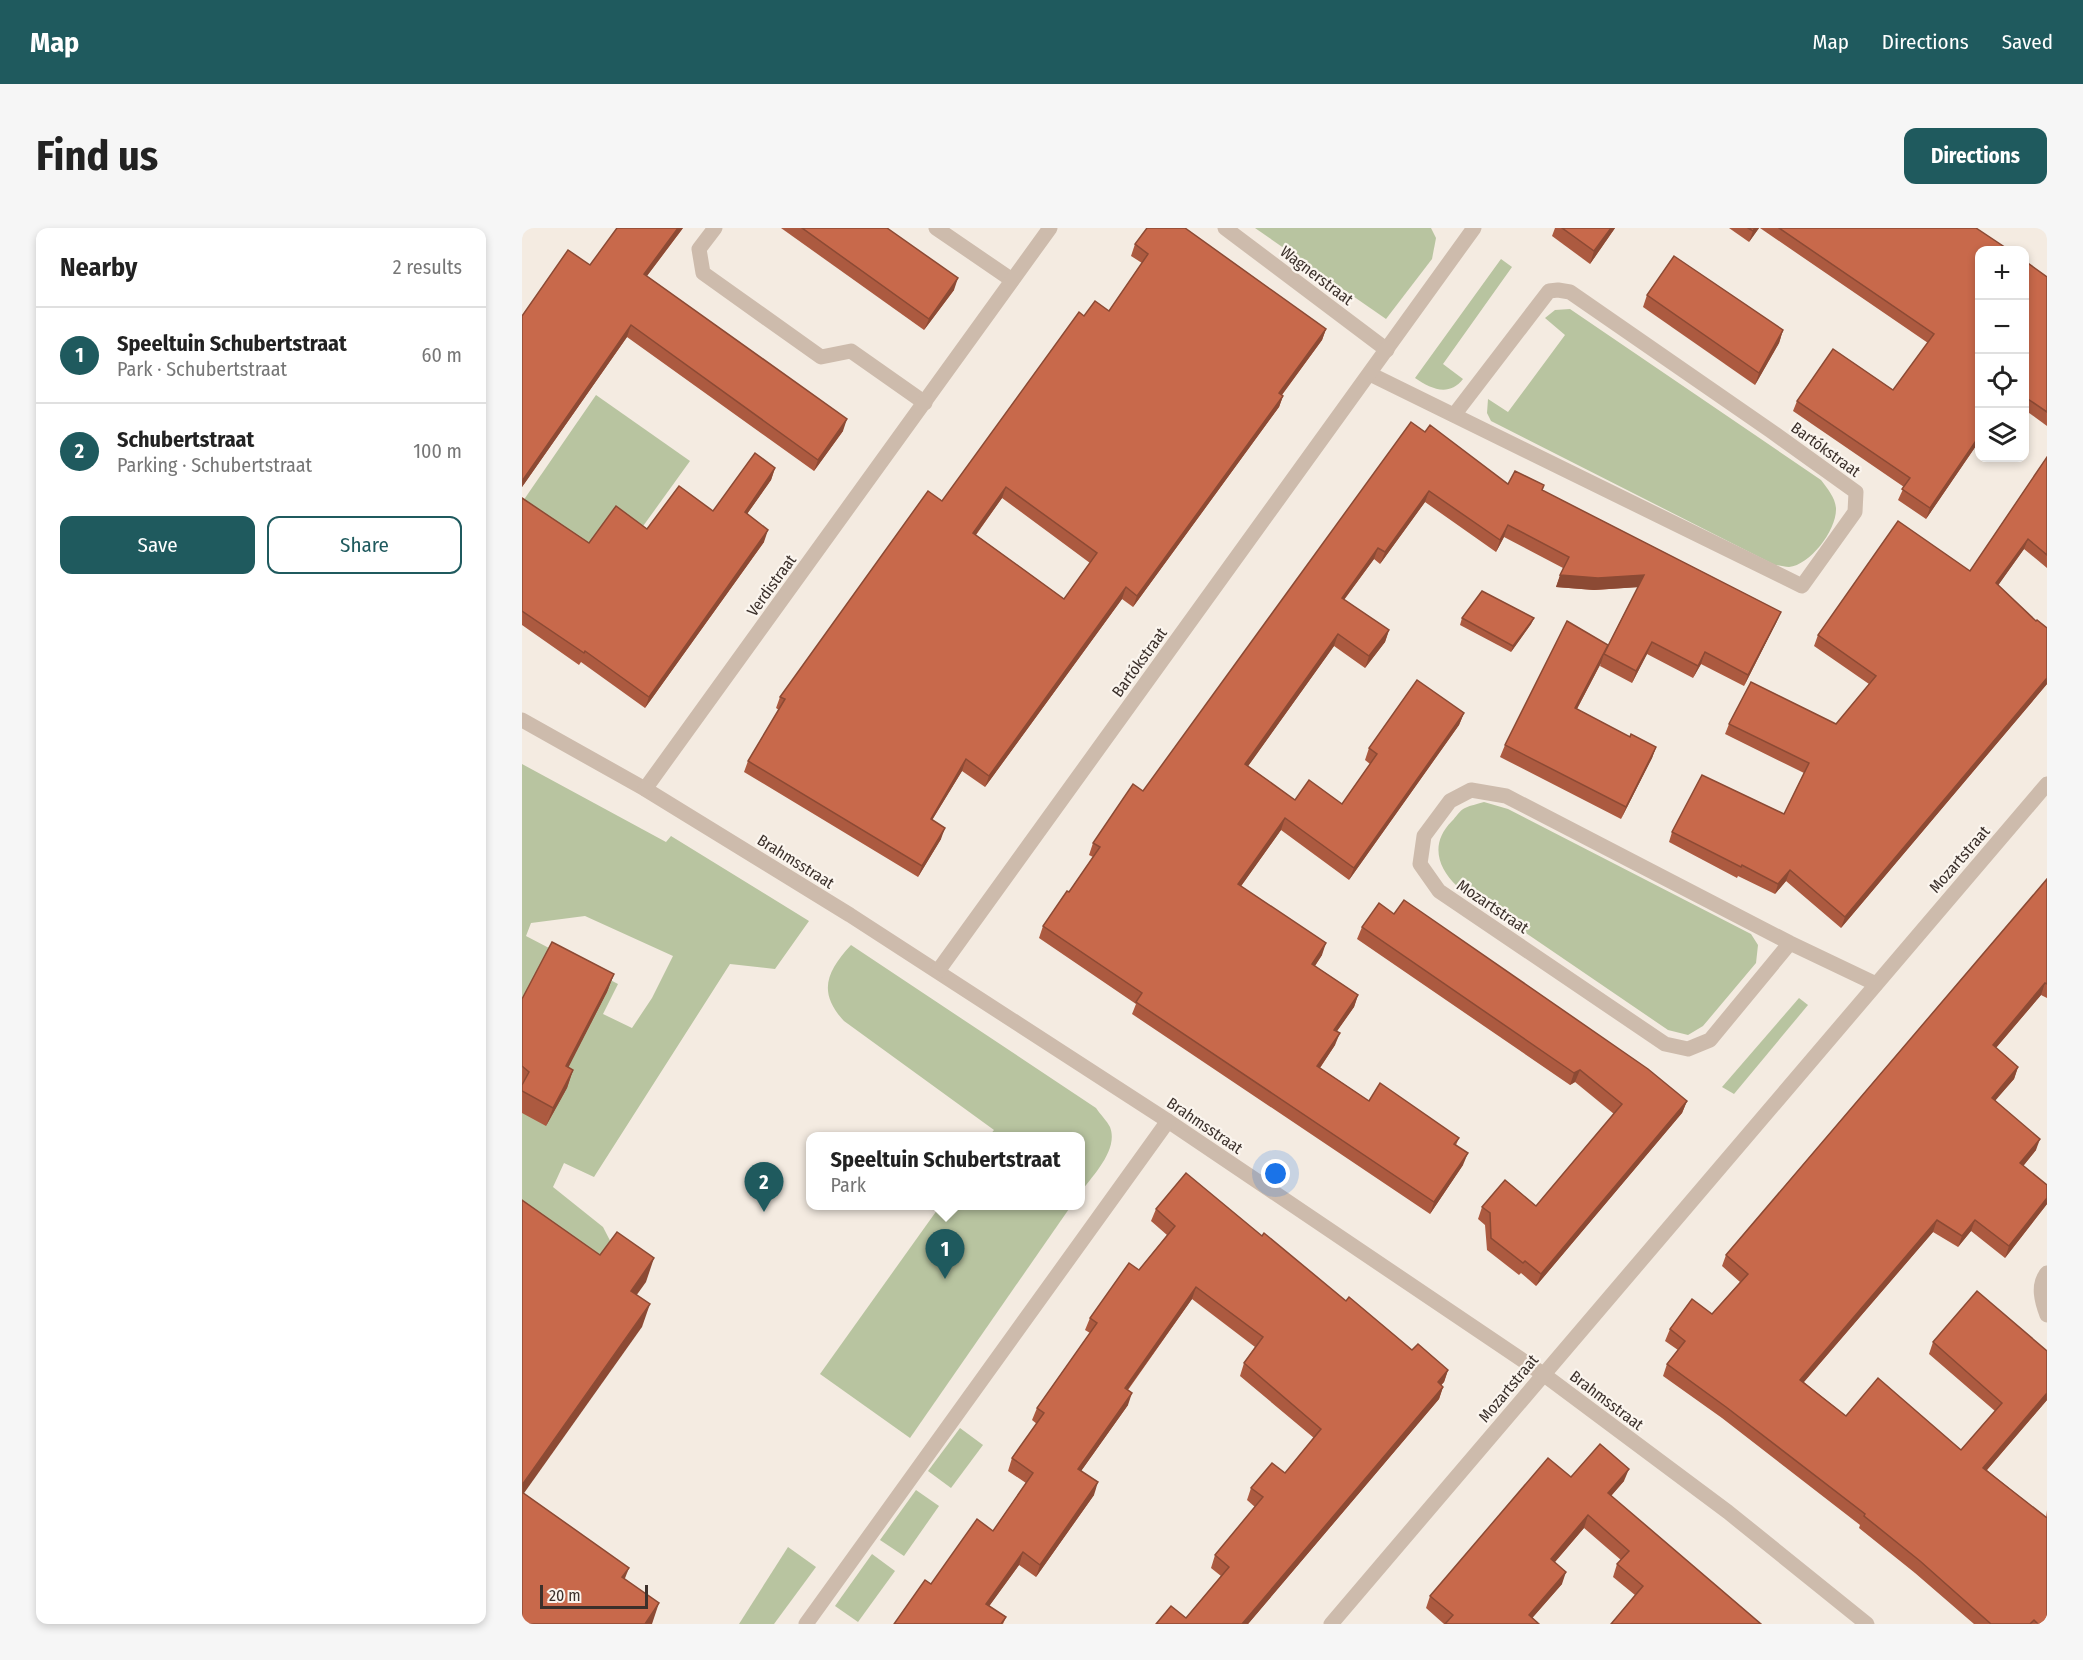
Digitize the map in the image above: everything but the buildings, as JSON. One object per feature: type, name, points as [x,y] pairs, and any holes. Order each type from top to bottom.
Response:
[{"type":"street","points":[[715,228],[699,249],[703,273],[822,357],[851,351],[925,403]]},
{"type":"street","points":[[936,228],[1011,280]]},
{"type":"street","name":"Verdistraat","points":[[645,789],[1050,228]]},
{"type":"street","name":"Wagnerstraat","points":[[1225,228],[1387,350]]},
{"type":"street","name":"Bartókstraat","points":[[938,971],[1473,229]]},
{"type":"street","name":"Bartókstraat","points":[[1370,374],[1802,586],[1855,512],[1856,492],[1771,430],[1570,292],[1549,291],[1454,415]]},
{"type":"street","name":"Brahmsstraat","points":[[522,720],[645,789],[938,971],[1168,1121],[1543,1374],[1728,1512],[1867,1624]]},
{"type":"street","name":"Mozartstraat","points":[[1331,1624],[2047,784]]},
{"type":"street","name":"Mozartstraat","points":[[1790,943],[1710,1040],[1688,1049],[1665,1044],[1439,891],[1420,864],[1424,836],[1450,801],[1471,790],[1506,796],[1790,943],[1876,984]]},
{"type":"street","points":[[806,1624],[1168,1121]]},
{"type":"street","points":[[2047,1273],[2043,1278],[2041,1299],[2047,1315]]},
{"type":"green space","points":[[1255,228],[1431,228],[1436,238],[1432,259],[1386,319]]},
{"type":"green space","points":[[1501,259],[1512,267],[1443,364],[1463,379],[1452,388],[1440,389],[1415,378]]},
{"type":"green space","points":[[1570,309],[1821,480],[1834,500],[1836,508],[1832,526],[1821,545],[1797,565],[1789,567],[1775,565],[1491,421],[1487,413],[1488,399],[1508,412],[1565,335],[1545,318],[1555,310]]},
{"type":"green space","points":[[596,395],[690,461],[615,565],[523,501]]},
{"type":"green space","points":[[522,764],[666,842],[671,836],[809,921],[775,969],[730,964],[594,1177],[564,1163],[553,1187],[603,1227],[619,1258],[599,1279],[522,1225]],"holes":[[[585,916],[673,956],[652,998],[632,1028],[603,1014],[618,984],[526,936],[531,923]]]},
{"type":"green space","points":[[1484,802],[1508,809],[1751,934],[1758,945],[1756,963],[1703,1026],[1688,1035],[1668,1030],[1450,879],[1439,855],[1441,838],[1445,829],[1461,810]]},
{"type":"green space","points":[[851,945],[1096,1108],[1110,1127],[1111,1145],[1103,1162],[1085,1186],[1085,1132],[992,1132],[994,1130],[844,1021],[830,1001],[828,991],[831,973]]},
{"type":"green space","points":[[1799,998],[1808,1005],[1734,1094],[1722,1087]]},
{"type":"green space","points":[[937,1210],[1068,1210],[910,1438],[820,1374]]},
{"type":"green space","points":[[960,1428],[983,1445],[951,1488],[928,1471]]},
{"type":"green space","points":[[916,1490],[939,1506],[904,1556],[880,1540]]},
{"type":"green space","points":[[788,1547],[816,1567],[774,1624],[739,1624]]},
{"type":"green space","points":[[872,1554],[895,1571],[858,1622],[835,1606]]},
{"type":"place","name":"Schubertstraat","points":[[764,1212]]},
{"type":"place","name":"Speeltuin Schubertstraat","points":[[945,1279]]}]
